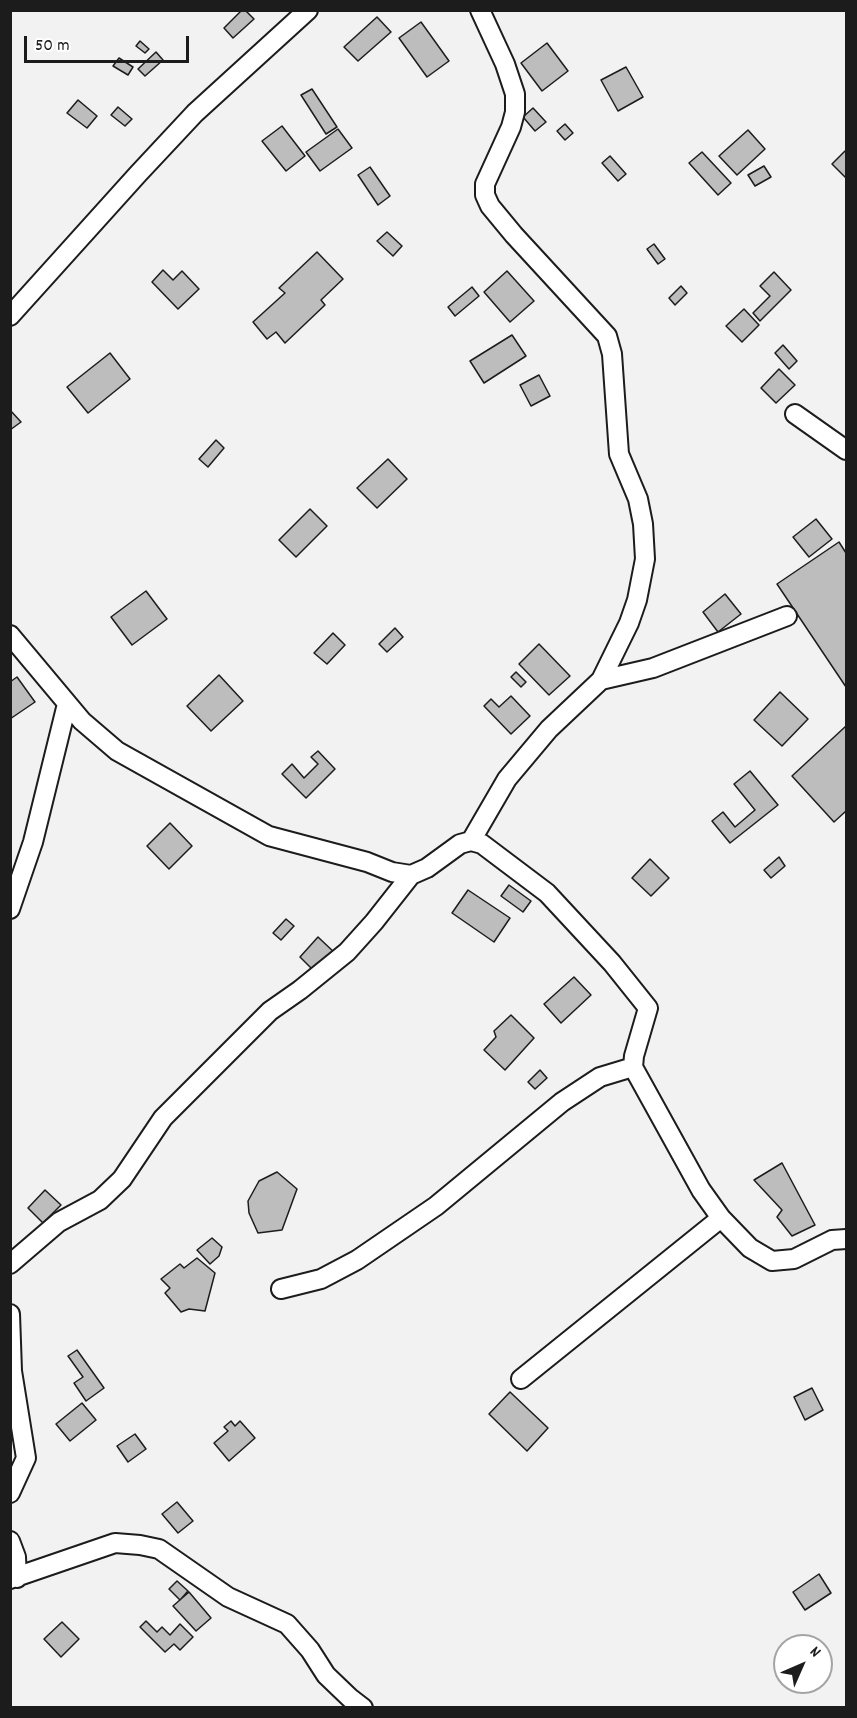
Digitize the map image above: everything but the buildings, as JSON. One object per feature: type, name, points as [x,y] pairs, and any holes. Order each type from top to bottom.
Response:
[{"type":"street","points":[[10,316],[195,113],[308,10]]},
{"type":"street","points":[[471,842],[507,779],[549,729],[602,680],[638,600],[645,559],[643,524],[638,499],[619,454],[612,354],[607,336],[514,235],[490,206],[485,195],[486,184],[511,127],[515,112],[515,94],[505,64],[480,10]]},
{"type":"street","points":[[795,414],[846,450]]},
{"type":"street","points":[[602,680],[653,668],[787,616]]},
{"type":"street","points":[[10,635],[82,721],[117,751],[269,836],[367,862],[393,872],[411,875]]},
{"type":"street","points":[[10,909],[33,842],[67,704]]},
{"type":"street","points":[[10,1264],[59,1222],[100,1200],[122,1179],[163,1118],[270,1011],[347,952],[411,875],[427,868],[460,844],[471,842],[482,844],[496,852],[547,892],[612,963],[648,1008],[633,1067],[701,1190],[721,1218],[750,1248],[772,1261],[794,1259],[832,1240],[846,1239]]},
{"type":"street","points":[[281,1288],[321,1280],[357,1260],[436,1206],[562,1102],[600,1077],[633,1067]]},
{"type":"street","points":[[521,1379],[721,1218]]},
{"type":"street","points":[[10,1314],[12,1371],[26,1458],[10,1493]]},
{"type":"street","points":[[10,1541],[16,1557],[14,1578],[114,1543],[159,1549],[228,1597],[287,1624],[310,1650],[326,1674],[350,1698],[363,1707]]}]
